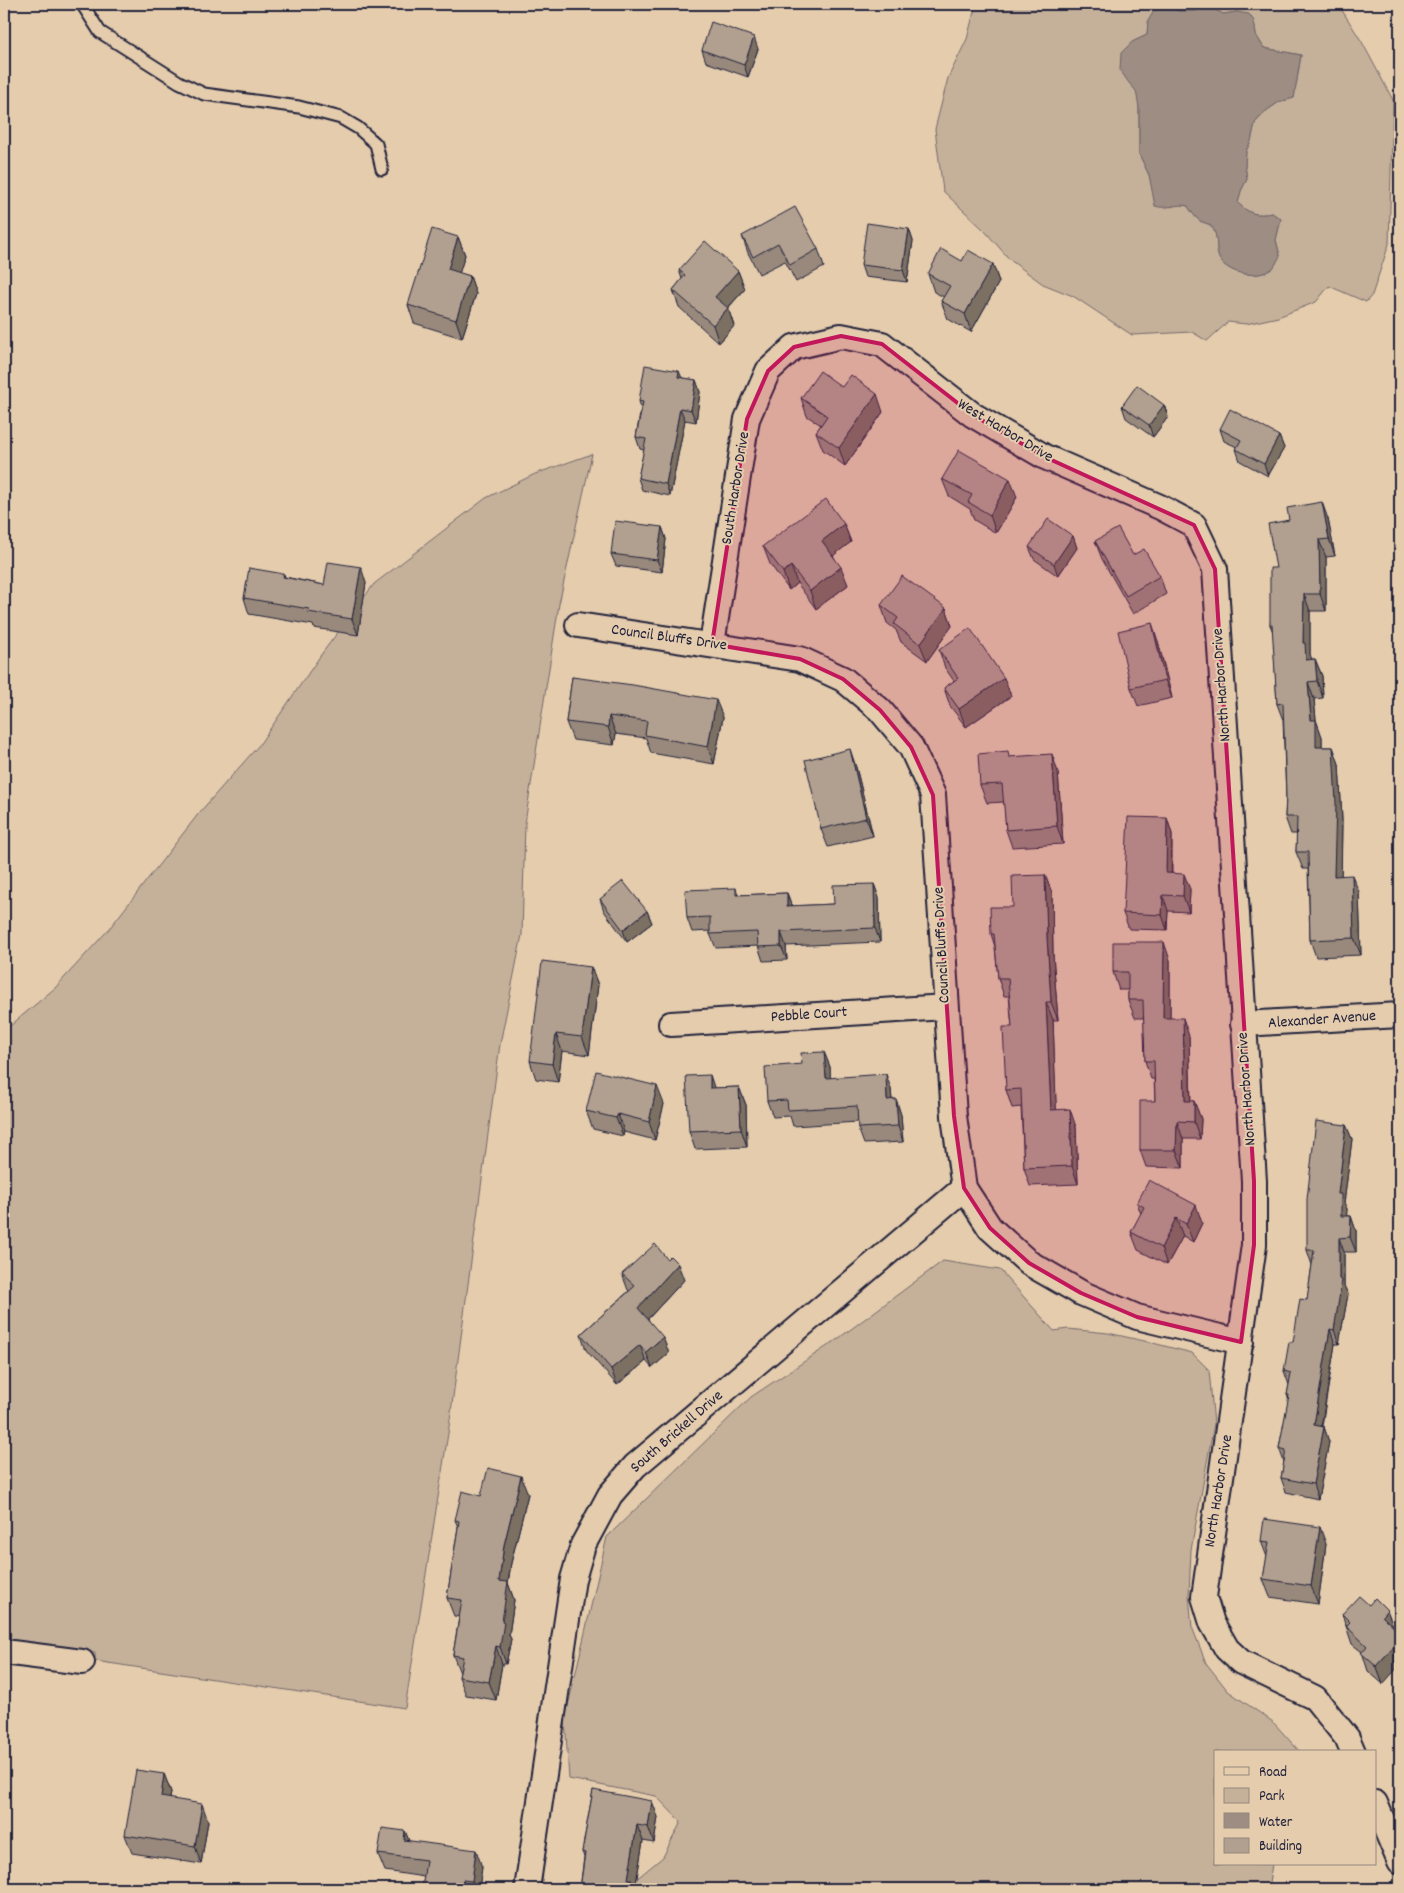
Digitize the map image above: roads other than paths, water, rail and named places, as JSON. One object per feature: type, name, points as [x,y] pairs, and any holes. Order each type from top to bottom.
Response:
[{"type":"street","name":"West Harbor Drive","points":[[794,347],[840,336],[882,344],[973,416],[1045,457],[1160,507],[1194,525]]},
{"type":"street","name":"South Harbor Drive","points":[[712,644],[747,419],[768,372],[794,347]]},
{"type":"street","name":"North Harbor Drive","points":[[1194,525],[1214,569],[1254,1181],[1254,1245],[1204,1596],[1212,1623],[1227,1649],[1241,1662],[1315,1698],[1348,1738],[1352,1750]]},
{"type":"street","name":"Council Bluffs Drive","points":[[578,625],[800,658],[843,679],[880,710],[911,747],[933,795],[954,1116],[964,1188],[990,1228],[1029,1263],[1081,1293],[1137,1317],[1241,1342]]},
{"type":"street","name":"Pebble Court","points":[[671,1024],[946,1007]]},
{"type":"street","name":"Alexander Avenue","points":[[1243,1024],[1400,1015]]},
{"type":"street","name":"South Brickell Drive","points":[[528,1889],[573,1579],[583,1545],[610,1495],[635,1466],[964,1188]]},
{"type":"street","points":[[4,1652],[82,1662]]},
{"type":"street","points":[[1376,1806],[1400,1862]]},
{"type":"lane","points":[[82,4],[100,32],[179,82],[204,94],[298,107],[341,118],[358,128],[376,144],[382,169]]},
{"type":"water","points":[[1166,5],[1178,11],[1195,11],[1205,7],[1223,14],[1237,12],[1249,14],[1254,21],[1256,35],[1264,48],[1301,55],[1294,98],[1279,102],[1266,111],[1255,123],[1251,141],[1246,151],[1247,179],[1238,203],[1253,213],[1272,213],[1281,219],[1276,240],[1280,256],[1274,267],[1261,274],[1238,272],[1225,265],[1218,256],[1214,230],[1210,225],[1200,221],[1188,206],[1155,206],[1149,175],[1139,154],[1139,107],[1136,91],[1120,70],[1121,53],[1132,42],[1147,35],[1148,21],[1155,9]]}]
